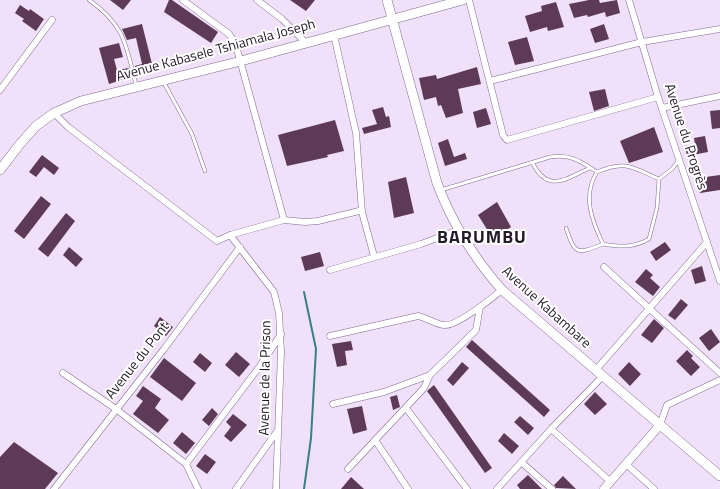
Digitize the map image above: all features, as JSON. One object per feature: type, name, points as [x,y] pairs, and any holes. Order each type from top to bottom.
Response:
[{"type":"main road","name":"Avenue Kabambare","points":[[387,0],[440,190],[458,230],[476,258],[502,290],[720,476]]},
{"type":"main road","name":"Avenue Kabasele Tshiamala Joseph","points":[[0,170],[36,126],[54,113],[81,101],[241,61],[463,0]]},
{"type":"street","points":[[183,0],[229,34],[235,42],[284,220]]},
{"type":"street","points":[[257,0],[282,19],[306,43]]},
{"type":"street","points":[[469,0],[503,135],[509,141],[658,97]]},
{"type":"street","name":"Avenue du Progrès","points":[[629,0],[658,97],[720,281]]},
{"type":"street","points":[[0,90],[52,20]]},
{"type":"street","points":[[490,81],[642,42],[720,30]]},
{"type":"street","points":[[334,35],[356,133],[362,212],[374,256]]},
{"type":"street","points":[[662,108],[720,96]]},
{"type":"street","points":[[54,113],[68,127],[216,241],[230,235],[284,220],[305,222],[318,221],[362,212]]},
{"type":"street","points":[[330,270],[374,256],[420,244],[458,230]]},
{"type":"street","name":"Avenue de la Prison","points":[[230,235],[274,292],[279,313],[281,334],[276,489]]},
{"type":"street","points":[[497,489],[599,374],[651,308],[707,242]]},
{"type":"street","name":"Avenue du Pont","points":[[54,489],[164,349],[240,247]]},
{"type":"street","points":[[714,261],[720,258]]},
{"type":"street","points":[[604,266],[720,372]]},
{"type":"street","points":[[330,336],[418,316],[429,318],[443,326],[450,325],[480,307],[502,290]]},
{"type":"street","points":[[348,469],[424,388],[430,375],[473,333],[478,322],[480,307]]},
{"type":"street","points":[[186,464],[260,366],[281,334]]},
{"type":"street","points":[[63,373],[116,409],[186,464],[198,489]]},
{"type":"street","points":[[333,404],[384,392],[430,375]]},
{"type":"street","points":[[604,489],[660,425],[667,405],[720,380]]},
{"type":"street","points":[[406,408],[467,489]]},
{"type":"street","points":[[551,429],[611,482]]},
{"type":"street","points":[[236,489],[278,430]]},
{"type":"street","points":[[375,440],[408,489]]},
{"type":"street","points":[[521,462],[552,489]]},
{"type":"street","points":[[626,464],[654,489]]},
{"type":"lane","points":[[89,0],[104,11],[119,28],[128,53],[136,87]]},
{"type":"lane","points":[[162,80],[192,134],[205,171]]},
{"type":"lane","points":[[440,190],[532,162],[560,156],[575,158],[598,172]]},
{"type":"lane","points":[[659,179],[672,170],[680,160]]},
{"type":"lane","points":[[532,162],[538,174],[546,180],[554,182],[566,179],[590,168]]},
{"type":"lane","points":[[603,244],[591,219],[589,202],[590,192],[598,172],[612,166],[624,164],[659,179]]},
{"type":"lane","points":[[566,228],[572,247],[577,250],[584,250],[603,244],[625,248],[642,243],[649,239],[657,208],[659,179]]},
{"type":"building","points":[[110,0],[131,0],[123,10]]},
{"type":"building","points":[[169,0],[172,0],[218,32],[211,43],[164,12]]},
{"type":"building","points":[[290,0],[315,0],[306,11]]},
{"type":"building","points":[[589,0],[599,0],[600,3],[617,0],[620,13],[606,17],[605,12],[588,17],[587,15],[574,18],[569,4]]},
{"type":"building","points":[[556,2],[564,27],[548,31],[547,27],[530,32],[525,16],[542,11],[541,6]]},
{"type":"building","points":[[20,5],[29,11],[30,9],[44,19],[36,31],[22,21],[24,19],[15,13]]},
{"type":"building","points":[[142,24],[154,72],[137,76],[135,66],[142,64],[136,38],[127,40],[122,29]]},
{"type":"building","points":[[604,24],[609,39],[595,43],[590,29]]},
{"type":"building","points":[[527,37],[534,61],[515,65],[508,42]]},
{"type":"building","points":[[119,43],[123,57],[114,59],[117,70],[129,68],[131,77],[109,84],[99,48]]},
{"type":"building","points":[[477,67],[481,84],[458,89],[463,113],[446,118],[441,105],[438,106],[436,97],[424,100],[419,78],[436,75],[437,79]]},
{"type":"building","points":[[605,89],[609,106],[594,111],[589,92]]},
{"type":"building","points":[[383,107],[386,117],[389,116],[391,127],[364,134],[362,128],[377,124],[372,110]]},
{"type":"building","points":[[486,108],[491,124],[477,128],[473,112]]},
{"type":"building","points":[[720,110],[720,128],[712,129],[710,111]]},
{"type":"building","points":[[335,120],[344,151],[327,155],[328,157],[287,166],[278,135]]},
{"type":"building","points":[[654,127],[663,152],[629,163],[620,141]]},
{"type":"building","points":[[705,136],[708,152],[687,156],[685,146],[695,144],[694,138]]},
{"type":"building","points":[[448,139],[454,157],[465,153],[467,159],[445,166],[438,143]]},
{"type":"building","points":[[42,155],[59,168],[54,175],[44,167],[36,177],[29,172]]},
{"type":"building","points":[[720,175],[720,190],[700,193],[698,178]]},
{"type":"building","points":[[406,177],[414,213],[394,218],[388,182]]},
{"type":"building","points":[[41,196],[51,204],[24,239],[14,231]]},
{"type":"building","points":[[497,202],[511,227],[493,239],[478,215]]},
{"type":"building","points":[[66,213],[75,221],[48,257],[38,249]]},
{"type":"building","points":[[665,242],[671,250],[656,261],[650,252]]},
{"type":"building","points":[[69,247],[83,259],[76,267],[63,255]]},
{"type":"building","points":[[320,252],[324,266],[305,271],[301,257]]},
{"type":"building","points":[[702,266],[706,281],[695,284],[691,270]]},
{"type":"building","points":[[646,269],[653,275],[650,278],[660,287],[653,296],[635,282]]},
{"type":"building","points":[[681,299],[688,305],[675,320],[668,315]]},
{"type":"building","points":[[160,317],[173,327],[166,336],[154,326]]},
{"type":"building","points":[[654,319],[664,328],[652,343],[641,335]]},
{"type":"building","points":[[711,329],[720,342],[709,351],[699,338]]},
{"type":"building","points":[[472,340],[550,410],[544,417],[466,347]]},
{"type":"building","points":[[351,341],[353,350],[345,351],[347,365],[337,367],[332,344]]},
{"type":"building","points":[[687,350],[693,356],[691,358],[700,367],[691,376],[676,361]]},
{"type":"building","points":[[236,352],[250,364],[239,377],[225,365]]},
{"type":"building","points":[[200,353],[212,363],[205,372],[193,362]]},
{"type":"building","points":[[164,358],[196,383],[182,401],[150,377]]},
{"type":"building","points":[[462,362],[469,368],[453,386],[447,380]]},
{"type":"building","points":[[629,362],[641,374],[630,386],[618,374]]},
{"type":"building","points":[[434,385],[492,468],[485,473],[427,391]]},
{"type":"building","points":[[143,386],[161,399],[155,408],[169,420],[158,433],[133,414],[143,401],[136,396]]},
{"type":"building","points":[[595,392],[607,404],[595,415],[584,404]]},
{"type":"building","points":[[397,395],[400,407],[393,410],[390,397]]},
{"type":"building","points":[[362,406],[367,430],[353,434],[347,409]]},
{"type":"building","points":[[212,408],[218,414],[209,426],[202,420]]},
{"type":"building","points":[[233,414],[247,425],[231,442],[224,436],[231,427],[226,422]]},
{"type":"building","points":[[520,416],[534,428],[528,435],[514,422]]},
{"type":"building","points":[[182,432],[195,443],[186,454],[173,443]]},
{"type":"building","points":[[504,433],[519,446],[512,454],[498,441]]},
{"type":"building","points":[[14,442],[58,473],[45,489],[0,489],[0,457]]},
{"type":"building","points":[[205,454],[216,462],[207,474],[196,466]]},
{"type":"building","points":[[528,475],[542,489],[520,489],[517,485]]},
{"type":"building","points":[[563,476],[576,489],[556,488],[554,485]]},
{"type":"building","points":[[351,477],[364,489],[341,489]]},
{"type":"waterway","points":[[304,292],[316,349],[311,438],[304,489]]},
{"type":"district","name":"BARUMBU","points":[[482,239]]}]
